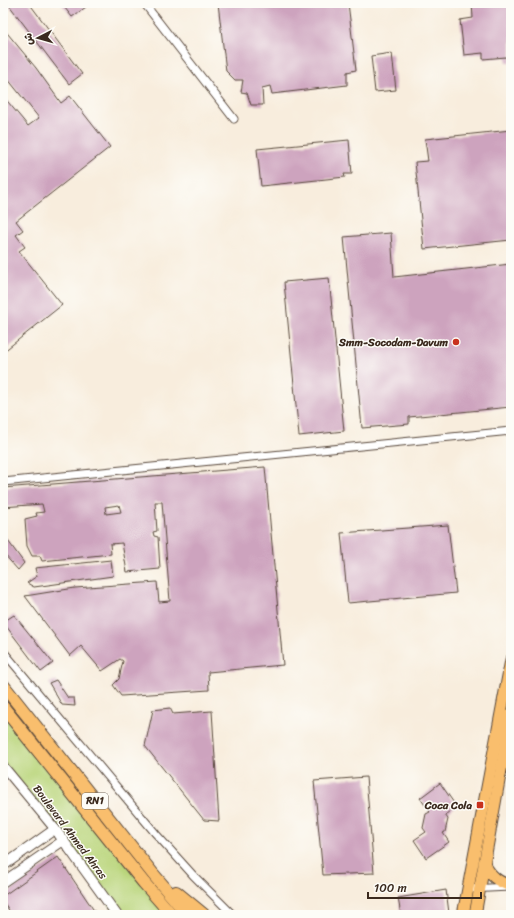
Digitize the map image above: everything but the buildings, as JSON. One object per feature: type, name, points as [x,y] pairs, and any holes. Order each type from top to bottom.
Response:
[{"type":"highway","name":"RN1","points":[[3,685],[153,874],[188,915]]},
{"type":"highway","name":"RN1","points":[[3,707],[144,883],[172,915]]},
{"type":"highway","points":[[153,874],[204,915]]},
{"type":"highway","points":[[144,883],[167,915]]},
{"type":"main road","points":[[475,915],[507,716],[511,660]]},
{"type":"main road","points":[[463,915],[507,716]]},
{"type":"main road","points":[[484,863],[492,876],[500,882],[511,886]]},
{"type":"street","points":[[144,3],[234,119]]},
{"type":"street","points":[[3,482],[511,431]]},
{"type":"street","points":[[3,651],[156,834],[193,875],[233,915]]},
{"type":"street","name":"Boulevard Ahmed Ahras","points":[[3,766],[56,829],[117,915]]},
{"type":"street","points":[[3,866],[56,829]]},
{"type":"street","points":[[3,882],[64,840]]},
{"type":"street","points":[[468,889],[511,886]]},
{"type":"green space","points":[[3,707],[167,915],[117,915],[3,766]]},
{"type":"place","name":"Smm-Socodam-Davum","points":[[456,342]]},
{"type":"place","name":"Coca Cola","points":[[480,805]]}]
